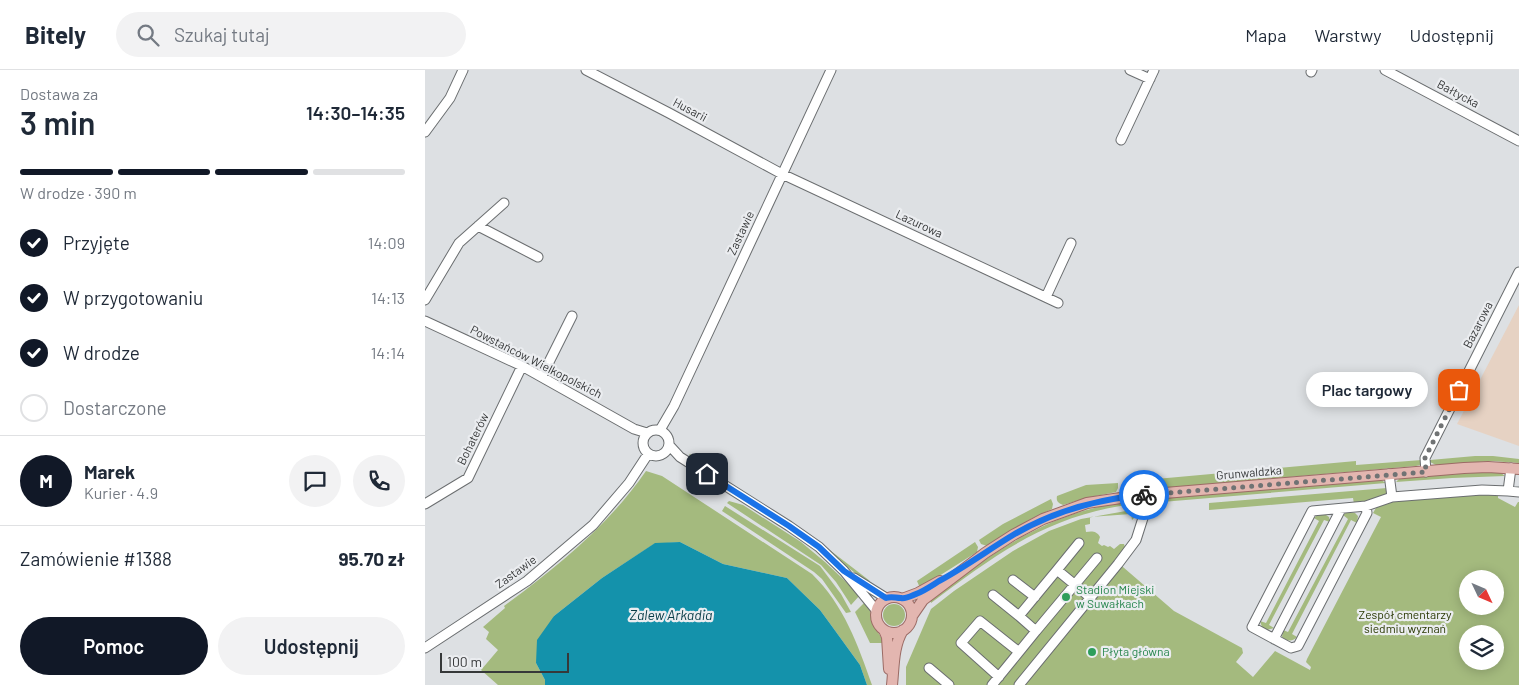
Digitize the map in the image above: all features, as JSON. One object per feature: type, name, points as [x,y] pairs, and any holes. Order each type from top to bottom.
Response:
[{"type":"main road","name":"Grunwaldzka","points":[[912,616],[923,600],[967,566],[1013,535],[1043,519],[1087,503],[1141,495],[1389,474],[1488,467],[1515,468]]},
{"type":"main road","name":"Grunwaldzka","points":[[902,599],[918,593],[967,566]]},
{"type":"main road","points":[[895,597],[902,599],[909,605],[912,616],[911,622],[898,639],[891,685],[887,637],[884,630],[878,624],[876,610],[886,598],[895,597]]},
{"type":"main road","points":[[884,630],[892,633],[903,630]]},
{"type":"street","points":[[425,132],[450,98],[463,70]]},
{"type":"street","name":"Husarii","points":[[586,70],[782,174]]},
{"type":"street","name":"Zastawie","points":[[663,432],[831,70]]},
{"type":"street","points":[[1130,70],[1150,79]]},
{"type":"street","points":[[1121,140],[1154,70]]},
{"type":"street","name":"Bałtycka","points":[[1385,70],[1519,141]]},
{"type":"street","name":"Lazurowa","points":[[782,174],[1058,303]]},
{"type":"street","points":[[425,300],[459,242],[504,203]]},
{"type":"street","points":[[478,226],[538,257]]},
{"type":"street","points":[[1046,297],[1071,243]]},
{"type":"street","name":"Bazarowa","points":[[1426,472],[1425,458],[1519,272]]},
{"type":"street","points":[[542,376],[572,316]]},
{"type":"street","name":"Powstańców Wielkopolskich","points":[[425,321],[542,376],[634,428],[645,437]]},
{"type":"street","name":"Bohaterów","points":[[425,504],[468,478],[522,366]]},
{"type":"street","points":[[680,457],[663,454],[650,455],[643,447],[645,437],[653,430],[663,432],[668,438],[669,446],[680,457],[819,547],[844,571],[876,610]]},
{"type":"street","points":[[663,454],[669,446]]},
{"type":"street","name":"Zastawie","points":[[425,648],[527,580],[593,525],[650,455]]},
{"type":"street","points":[[1508,491],[1515,468]]},
{"type":"street","points":[[1389,474],[1392,497]]},
{"type":"street","points":[[1366,506],[1367,513],[1298,646],[1291,648],[1252,627],[1312,512],[1366,506],[1392,497],[1481,490],[1519,492]]},
{"type":"street","points":[[1019,685],[1091,598],[1135,540],[1143,518],[1141,495]]},
{"type":"street","points":[[1273,639],[1341,509]]},
{"type":"street","points":[[1019,616],[1079,543]]},
{"type":"street","points":[[992,685],[1097,558]]},
{"type":"street","points":[[1057,570],[1091,598]]},
{"type":"street","points":[[844,571],[886,598]]},
{"type":"street","points":[[1013,580],[1035,597]]},
{"type":"street","points":[[993,595],[1035,631]]},
{"type":"street","points":[[999,676],[961,643],[980,621],[1019,652]]},
{"type":"street","points":[[929,668],[949,685]]},
{"type":"shaded area","points":[[1519,305],[1519,446],[1457,424]]},
{"type":"green space","points":[[690,454],[730,483],[805,531],[870,581],[870,585],[815,541],[727,483]]},
{"type":"green space","points":[[1475,456],[1519,459],[1519,463],[1492,461],[1436,465],[1430,462],[1430,460]]},
{"type":"green space","points":[[1422,460],[1420,465],[1416,466],[1127,491],[1123,487],[1123,482],[1356,461],[1356,465]]},
{"type":"green space","points":[[646,471],[662,476],[812,574],[833,599],[849,626],[872,685],[867,685],[860,665],[820,610],[787,578],[723,564],[680,542],[654,544],[602,578],[554,616],[536,663],[545,680],[545,685],[498,685],[481,670],[498,650],[486,639],[489,632],[483,627],[505,608],[504,606],[562,561],[598,528]]},
{"type":"green space","points":[[1487,472],[1501,473],[1505,476],[1396,482],[1400,478]]},
{"type":"green space","points":[[1381,480],[1386,483],[1150,503],[1156,499]]},
{"type":"green space","points":[[1118,483],[1116,492],[1063,505],[1057,501],[1057,496],[1086,485]]},
{"type":"green space","points":[[1387,488],[1387,498],[1354,504],[1353,498],[1209,510],[1209,503]]},
{"type":"green space","name":"Zespół cmentarzy siedmiu wyznań","points":[[1483,493],[1498,494],[1498,498],[1515,507],[1519,502],[1519,685],[906,685],[906,667],[931,609],[1013,551],[1049,531],[1090,517],[1090,524],[1085,525],[1086,532],[1096,533],[1100,537],[1098,543],[1102,546],[1110,546],[1114,549],[1120,544],[1124,544],[1125,547],[1116,561],[1174,611],[1242,648],[1243,653],[1236,662],[1253,677],[1275,651],[1310,670],[1311,667],[1306,662],[1307,659],[1381,517],[1373,513],[1377,506],[1395,500]]},
{"type":"green space","points":[[1051,499],[1052,509],[1031,519],[987,546],[981,544],[979,540],[1003,524]]},
{"type":"green space","points":[[729,501],[743,505],[801,542],[860,595],[851,605],[836,582],[821,565],[727,503]]},
{"type":"green space","points":[[1127,502],[1133,504],[1103,509],[1075,517],[1025,539],[979,568],[931,603],[930,600],[976,566],[1022,537],[1071,515],[1098,507]]},
{"type":"green space","points":[[725,506],[820,566],[841,594],[851,612],[846,613],[822,579],[814,572],[722,511]]},
{"type":"green space","points":[[1137,509],[1137,515],[1132,520],[1131,514],[1094,517]]},
{"type":"green space","points":[[1347,512],[1355,513],[1358,516],[1357,523],[1351,520],[1292,634],[1297,637],[1292,640],[1285,639],[1282,637],[1283,630],[1288,632],[1348,519],[1343,515]]},
{"type":"green space","points":[[1317,515],[1326,515],[1329,517],[1330,522],[1324,520],[1269,625],[1274,628],[1267,630],[1262,627],[1260,621],[1266,623],[1319,521],[1314,518]]},
{"type":"green space","points":[[975,542],[978,547],[977,552],[920,588],[917,581]]},
{"type":"green space","points":[[866,601],[873,624],[883,643],[870,643],[855,612]]},
{"type":"green space","points":[[894,604],[902,607],[905,615],[902,623],[894,626],[886,623],[883,615],[886,607]]},
{"type":"water","name":"Zalew Arkadia","points":[[680,542],[723,564],[787,578],[820,610],[860,665],[867,685],[545,685],[545,680],[536,663],[537,640],[554,616],[602,578],[655,543]]},
{"type":"way so far","points":[[1144,495],[1426,472],[1425,458],[1459,390]]},
{"type":"place","name":"Plac targowy","points":[[1459,390]]},
{"type":"place","name":"Stadion Miejski w Suwałkach","points":[[1066,597]]},
{"type":"place","name":"Płyta główna","points":[[1092,652]]},
{"type":"route","points":[[707,474],[789,526],[819,547],[844,571],[873,590],[886,598],[895,597],[902,599],[918,593],[967,566],[1013,535],[1043,519],[1087,503],[1144,495]]}]
